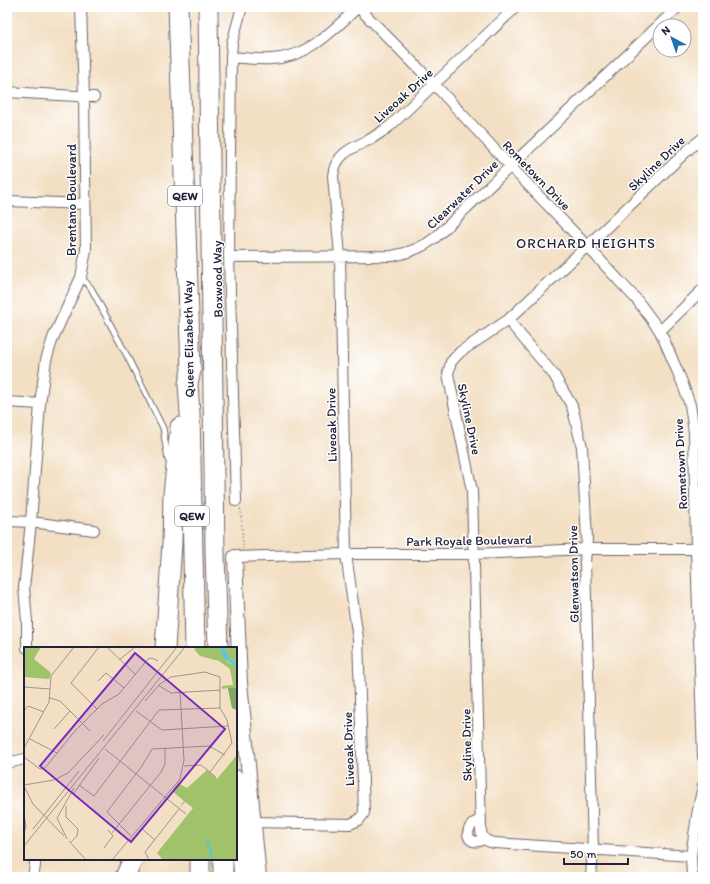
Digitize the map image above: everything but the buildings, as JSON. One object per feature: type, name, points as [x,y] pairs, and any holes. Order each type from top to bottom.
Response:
[{"type":"highway","name":"Queen Elizabeth Way","points":[[178,7],[191,370],[188,384],[190,413],[195,647]]},
{"type":"highway","name":"Queen Elizabeth Way","points":[[208,7],[215,552],[218,647]]},
{"type":"highway","points":[[165,647],[172,544],[173,495],[180,421],[188,384]]},
{"type":"highway","points":[[215,552],[226,613],[228,647]]},
{"type":"highway","points":[[237,792],[244,877]]},
{"type":"highway","points":[[125,877],[133,860]]},
{"type":"highway","points":[[200,860],[200,877]]},
{"type":"highway","points":[[223,860],[223,877]]},
{"type":"main road","points":[[239,557],[240,683],[259,877]]},
{"type":"street","name":"Brentano Boulevard","points":[[27,647],[24,588],[31,522],[40,404],[46,360],[53,338],[81,277],[86,250],[85,204],[89,97],[82,7]]},
{"type":"street","name":"Boxwood Way","points":[[236,501],[229,257],[231,57],[232,43],[242,7]]},
{"type":"street","points":[[231,57],[271,59],[296,55],[319,42],[358,7]]},
{"type":"street","name":"Rometown Drive","points":[[358,7],[435,84],[510,166],[587,246],[637,300],[660,331],[682,382],[690,405],[694,432],[700,550],[703,756]]},
{"type":"street","name":"Liveoak Drive","points":[[254,822],[350,824],[359,820],[364,813],[358,639],[346,554],[340,256],[333,176],[335,165],[340,157],[346,152],[390,126],[516,7]]},
{"type":"street","name":"Clearwater Drive","points":[[229,257],[392,256],[420,248],[436,237],[678,7]]},
{"type":"street","points":[[7,92],[89,97]]},
{"type":"street","name":"Skyline Drive","points":[[593,850],[488,842],[481,832],[472,491],[448,374],[450,362],[460,352],[508,320],[689,149],[703,138]]},
{"type":"street","points":[[7,201],[85,204]]},
{"type":"street","points":[[660,331],[703,289]]},
{"type":"street","name":"Glenwatson Drive","points":[[508,320],[554,375],[572,406],[582,447],[587,539],[585,562],[593,850],[591,877]]},
{"type":"street","points":[[7,402],[40,404]]},
{"type":"street","points":[[7,521],[31,522],[94,530]]},
{"type":"street","name":"Park Royale Boulevard","points":[[239,557],[346,554],[474,554],[586,550],[700,550]]},
{"type":"street","points":[[7,763],[24,759]]},
{"type":"street","points":[[692,877],[691,856],[703,785]]},
{"type":"street","points":[[593,850],[691,856]]},
{"type":"street","points":[[33,877],[35,860]]},
{"type":"lane","points":[[81,277],[91,288],[125,352],[162,428],[168,454],[173,495]]},
{"type":"path","points":[[236,501],[242,510],[239,557]]},
{"type":"district","name":"ORCHARD HEIGHTS","points":[[586,243]]}]
